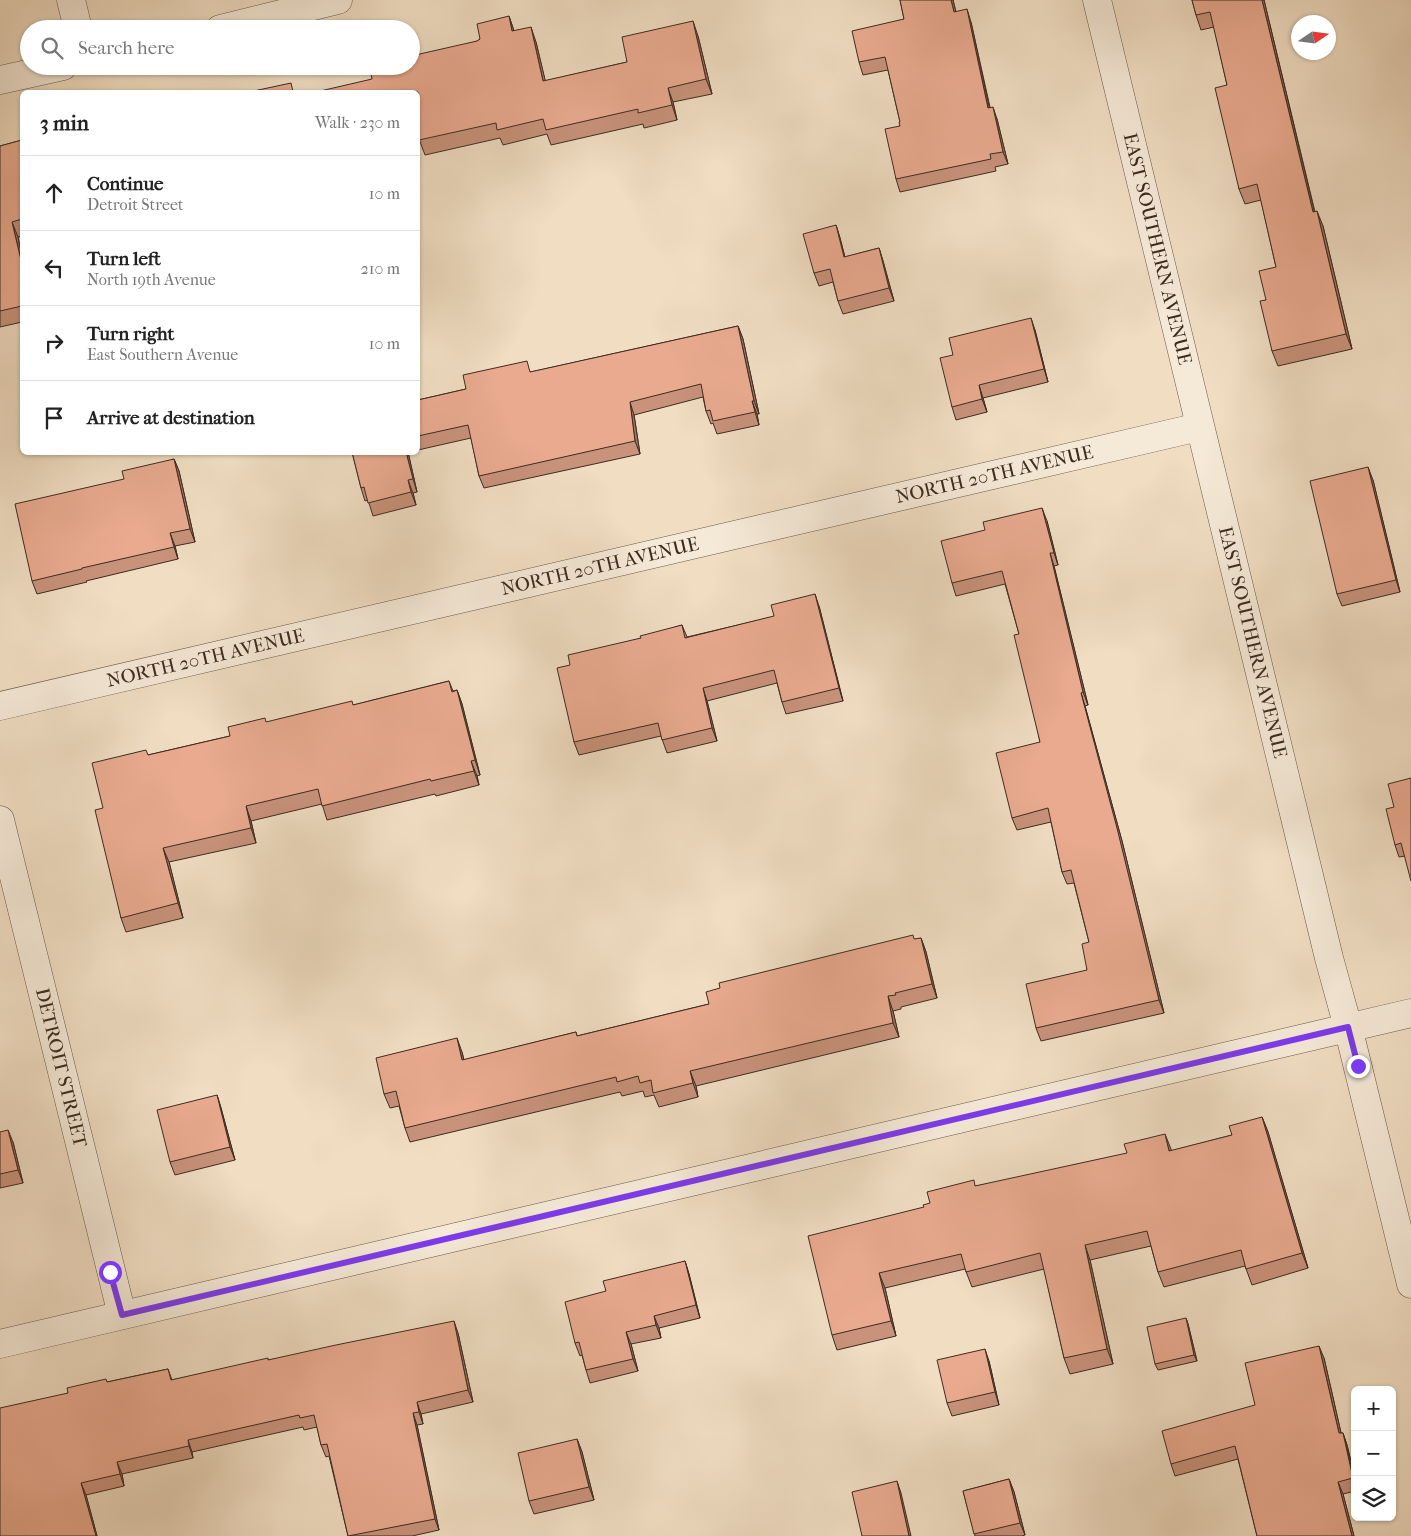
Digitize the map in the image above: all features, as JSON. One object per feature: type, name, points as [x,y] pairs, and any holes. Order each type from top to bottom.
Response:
[{"type":"street","points":[[71,0],[76,20]]},
{"type":"street","points":[[257,20],[338,0]]},
{"type":"street","name":"EAST SOUTHERN AVENUE","points":[[1097,0],[1199,427],[1411,1284]]},
{"type":"street","points":[[0,80],[22,75]]},
{"type":"street","name":"NORTH 20TH AVENUE","points":[[0,706],[1199,427]]},
{"type":"street","name":"DETROIT STREET","points":[[0,820],[122,1315]]},
{"type":"street","points":[[0,1344],[1411,1013]]},
{"type":"building","points":[[900,0],[951,0],[954,12],[967,9],[988,108],[993,107],[1003,152],[990,154],[991,159],[896,179],[885,129],[900,126],[900,122],[885,57],[859,62],[852,31],[904,19]]},
{"type":"building","points":[[1192,0],[1262,0],[1313,212],[1317,211],[1346,334],[1272,351],[1260,301],[1266,300],[1259,271],[1276,267],[1257,184],[1239,189],[1215,88],[1227,85],[1210,12],[1196,15]]},
{"type":"building","points":[[509,16],[512,31],[531,27],[543,81],[627,62],[622,37],[693,21],[706,79],[668,88],[672,105],[638,113],[638,109],[546,130],[543,119],[497,130],[496,123],[420,140],[420,90],[325,90],[372,79],[371,75],[420,75],[420,54],[477,41],[480,39],[477,24]]},
{"type":"building","points":[[291,83],[293,90],[258,90]]},
{"type":"building","points":[[20,141],[20,220],[12,222],[20,256],[20,306],[0,311],[0,146]]},
{"type":"building","points":[[836,225],[844,257],[879,248],[889,288],[838,301],[830,269],[814,273],[803,234]]},
{"type":"building","points":[[1031,318],[1044,369],[979,385],[982,399],[952,407],[940,358],[953,355],[949,338]]},
{"type":"building","points":[[738,326],[755,412],[713,421],[710,410],[706,411],[701,384],[630,402],[635,441],[479,476],[468,425],[420,436],[420,400],[466,389],[463,375],[527,361],[530,372]]},
{"type":"building","points":[[353,455],[407,455],[413,479],[408,480],[411,492],[368,503],[364,487],[361,488]]},
{"type":"building","points":[[174,459],[190,529],[170,533],[174,547],[32,581],[15,504],[124,479],[122,471]]},
{"type":"building","points":[[1368,467],[1396,580],[1337,594],[1310,481]]},
{"type":"building","points":[[1042,508],[1054,553],[1050,553],[1083,692],[1081,693],[1117,828],[1159,1000],[1036,1028],[1026,984],[1087,970],[1082,944],[1089,942],[1071,870],[1062,872],[1048,808],[1012,818],[996,753],[1040,742],[1014,635],[1019,634],[1002,571],[952,583],[941,541],[985,530],[983,522]]},
{"type":"building","points":[[815,594],[839,688],[782,702],[774,670],[703,688],[712,728],[662,740],[658,723],[574,742],[557,668],[570,665],[568,655],[641,638],[640,636],[682,625],[685,638],[774,616],[771,605]]},
{"type":"building","points":[[449,681],[452,692],[457,690],[475,760],[471,761],[474,771],[431,781],[430,779],[322,806],[318,789],[246,806],[251,828],[163,848],[178,903],[121,918],[95,810],[103,808],[92,763],[146,750],[148,755],[230,736],[228,727],[265,718],[266,722],[352,701],[353,705]]},
{"type":"building","points":[[1411,778],[1411,881],[1401,843],[1395,845],[1386,809],[1394,807],[1388,784]]},
{"type":"building","points":[[913,935],[914,939],[921,938],[932,984],[888,996],[893,1023],[690,1071],[693,1083],[653,1093],[651,1080],[640,1083],[638,1076],[617,1082],[616,1077],[405,1128],[396,1091],[384,1094],[376,1058],[457,1038],[462,1060],[576,1032],[577,1036],[709,1004],[706,992],[720,988],[719,983]]},
{"type":"building","points":[[217,1095],[230,1147],[170,1162],[157,1110]]},
{"type":"building","points":[[1262,1117],[1302,1253],[1246,1269],[1241,1250],[1158,1272],[1147,1231],[1085,1245],[1107,1349],[1064,1358],[1040,1253],[966,1272],[961,1254],[879,1273],[891,1321],[832,1335],[808,1236],[924,1207],[923,1205],[930,1203],[927,1192],[974,1180],[975,1186],[1127,1153],[1124,1144],[1165,1134],[1169,1151],[1232,1135],[1229,1126]]},
{"type":"building","points":[[8,1130],[18,1170],[0,1174],[0,1132]]},
{"type":"building","points":[[685,1261],[696,1305],[654,1316],[656,1325],[626,1332],[633,1359],[586,1370],[579,1342],[575,1343],[565,1302],[606,1291],[603,1281]]},
{"type":"building","points":[[1186,1318],[1194,1355],[1155,1364],[1147,1327]]},
{"type":"building","points":[[454,1321],[468,1390],[417,1402],[419,1412],[413,1413],[435,1519],[348,1536],[327,1444],[321,1445],[314,1415],[300,1418],[299,1415],[188,1440],[189,1446],[117,1462],[120,1474],[81,1483],[96,1536],[0,1536],[0,1408],[68,1393],[67,1388],[106,1379],[107,1382],[168,1369],[171,1380],[268,1358],[268,1360]]},
{"type":"building","points":[[1319,1346],[1339,1433],[1343,1433],[1351,1469],[1351,1479],[1338,1482],[1352,1536],[1257,1536],[1235,1446],[1171,1464],[1162,1431],[1255,1405],[1245,1363]]},
{"type":"building","points":[[985,1349],[995,1392],[947,1403],[937,1360]]},
{"type":"building","points":[[577,1439],[589,1487],[529,1501],[518,1453]]},
{"type":"building","points":[[1009,1479],[1020,1523],[974,1534],[963,1491]]},
{"type":"building","points":[[897,1481],[909,1536],[862,1536],[852,1492]]},
{"type":"route","points":[[110,1272],[122,1315],[1348,1027],[1358,1066]]}]
